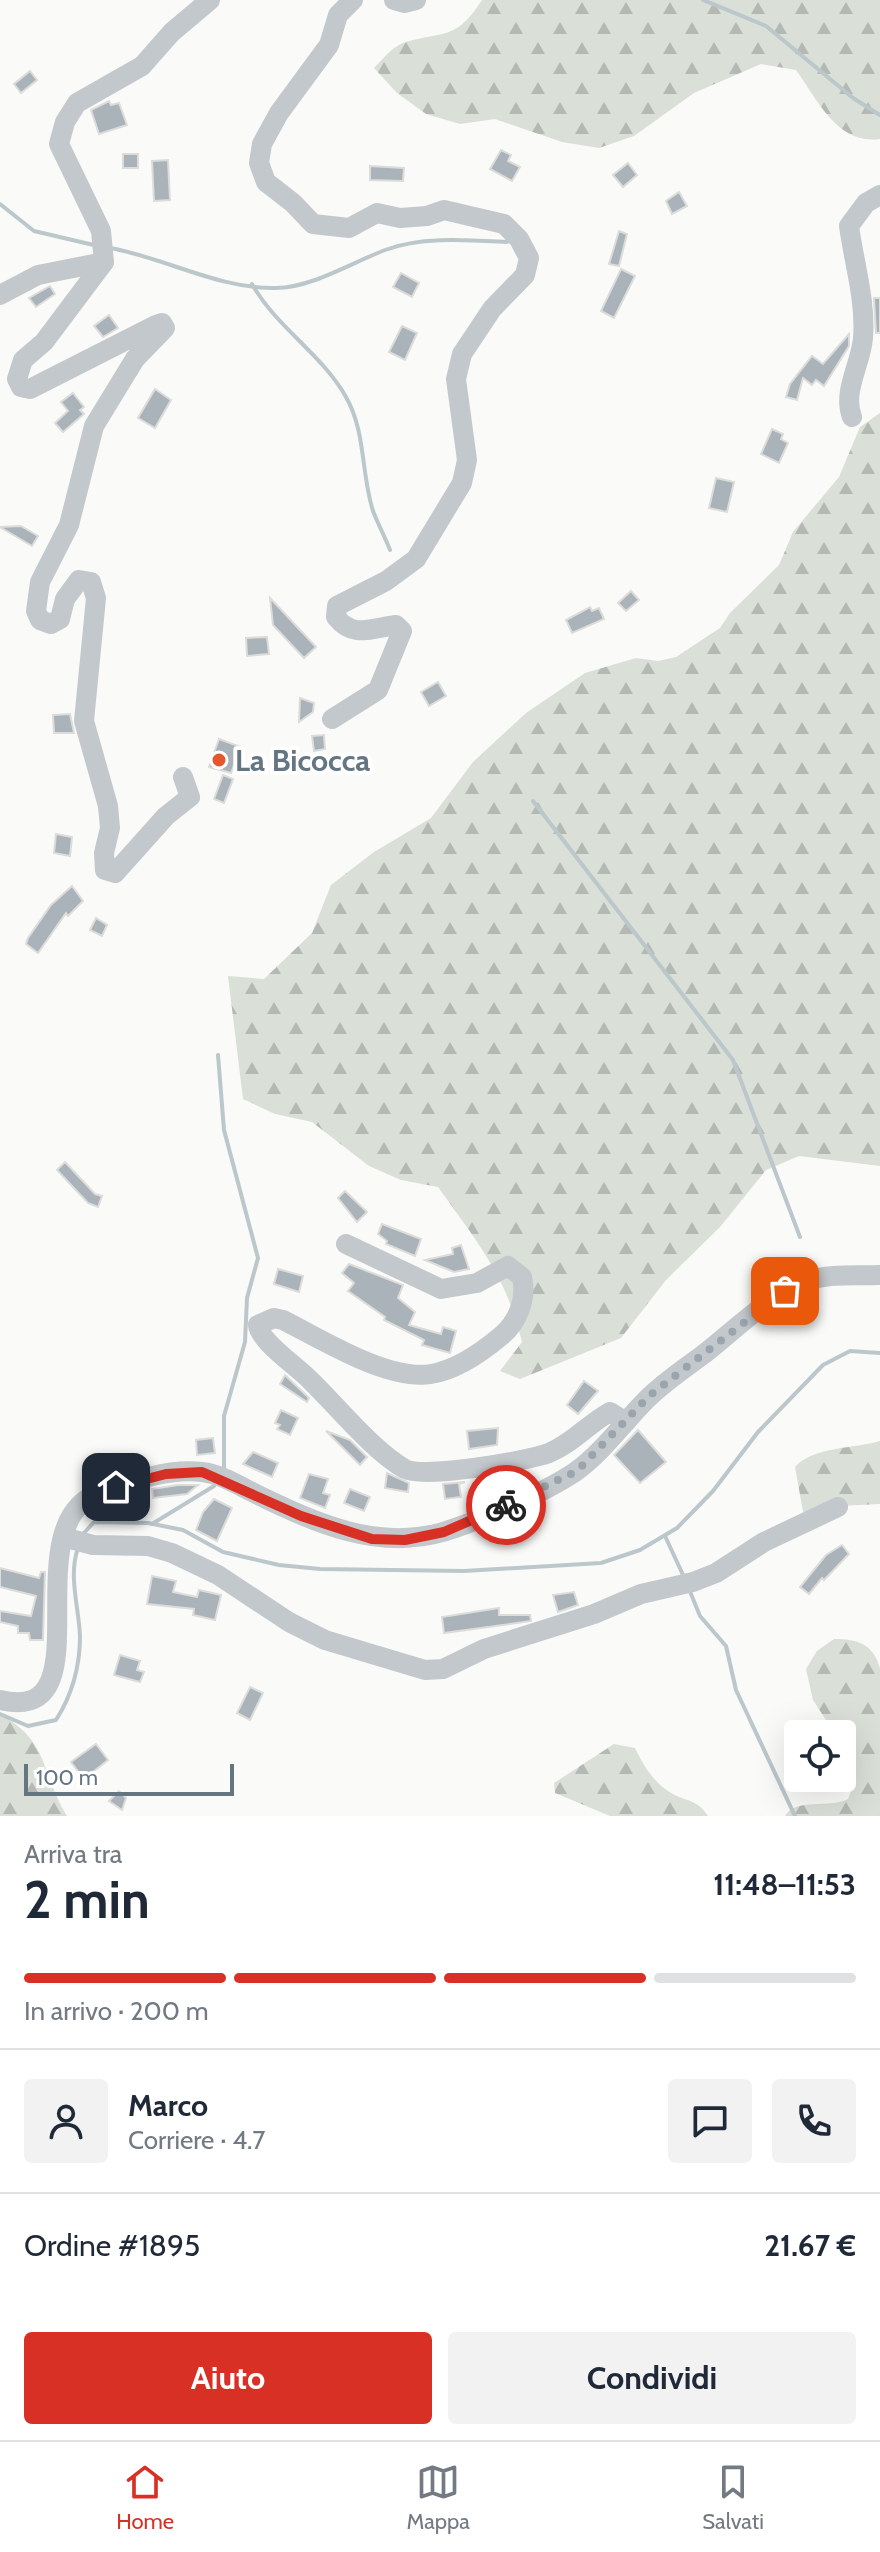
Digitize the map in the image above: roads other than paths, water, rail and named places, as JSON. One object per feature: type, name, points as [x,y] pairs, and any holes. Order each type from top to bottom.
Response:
[{"type":"street","points":[[183,777],[190,797],[166,816],[115,873],[105,870],[104,853],[110,828],[108,806],[84,721],[96,598],[91,582],[79,580],[65,599],[60,619],[51,624],[40,620],[36,611],[40,582],[69,525],[77,501],[94,426],[135,359],[165,328],[162,323],[156,325],[30,389],[21,387],[17,379],[23,360],[44,342],[104,262],[101,231],[59,144],[65,122],[77,103],[142,66],[172,32],[210,0]]},
{"type":"street","points":[[332,719],[378,690],[402,631],[396,625],[370,632],[343,626],[336,617],[337,606],[386,581],[416,559],[462,483],[467,460],[456,379],[462,354],[492,309],[525,275],[529,258],[519,239],[504,224],[444,210],[413,217],[377,213],[349,228],[313,224],[266,182],[259,163],[262,144],[279,113],[329,45],[338,15],[353,0]]},
{"type":"street","points":[[394,0],[404,3],[416,0]]},
{"type":"street","points":[[852,417],[848,395],[858,367],[864,317],[849,226],[866,203],[880,195]]},
{"type":"street","points":[[0,295],[38,275],[104,262]]},
{"type":"street","points":[[346,1244],[441,1289],[477,1283],[508,1266],[522,1277],[525,1294],[522,1306],[505,1333],[478,1355],[431,1374],[400,1373],[351,1354],[283,1320],[274,1318],[258,1325],[259,1334],[264,1340],[289,1358],[404,1469],[437,1474],[530,1457],[548,1453],[582,1435],[610,1412],[626,1422]]},
{"type":"street","points":[[0,1700],[28,1699],[43,1690],[54,1676],[58,1659],[56,1572],[77,1508],[98,1493],[166,1474],[202,1472],[301,1516],[372,1539],[418,1537],[444,1532],[577,1471],[649,1396],[785,1291],[832,1276],[880,1275]]},
{"type":"street","points":[[67,1537],[93,1545],[148,1546],[172,1553],[218,1575],[289,1622],[325,1640],[425,1670],[443,1669],[484,1649],[594,1614],[641,1594],[716,1573],[764,1542],[838,1507]]},
{"type":"waterway","points":[[703,0],[766,26],[853,98],[880,115]]},
{"type":"waterway","points":[[0,204],[34,231],[98,246]]},
{"type":"waterway","points":[[110,248],[233,284],[276,288],[303,284],[385,250],[414,243],[445,240],[507,242]]},
{"type":"waterway","points":[[252,284],[273,314],[325,367],[346,397],[357,424],[373,511],[390,550]]},
{"type":"waterway","points":[[533,801],[733,1060],[800,1237]]},
{"type":"waterway","points":[[218,1055],[224,1130],[258,1258],[247,1298],[245,1342],[224,1416],[224,1471]]},
{"type":"waterway","points":[[83,1534],[94,1522],[148,1523],[183,1530],[223,1552],[279,1565],[320,1569],[464,1571],[601,1563],[640,1550],[677,1528],[713,1491],[758,1432],[823,1365],[850,1351],[880,1353]]},
{"type":"waterway","points":[[152,1524],[214,1486]]},
{"type":"waterway","points":[[665,1536],[684,1577]]},
{"type":"waterway","points":[[0,1714],[28,1726],[56,1720],[66,1701],[77,1670],[80,1647],[74,1581],[78,1548]]},
{"type":"waterway","points":[[689,1589],[700,1616],[726,1646],[736,1690],[795,1816]]},
{"type":"place","name":"La Bicocca","points":[[219,760]]}]
